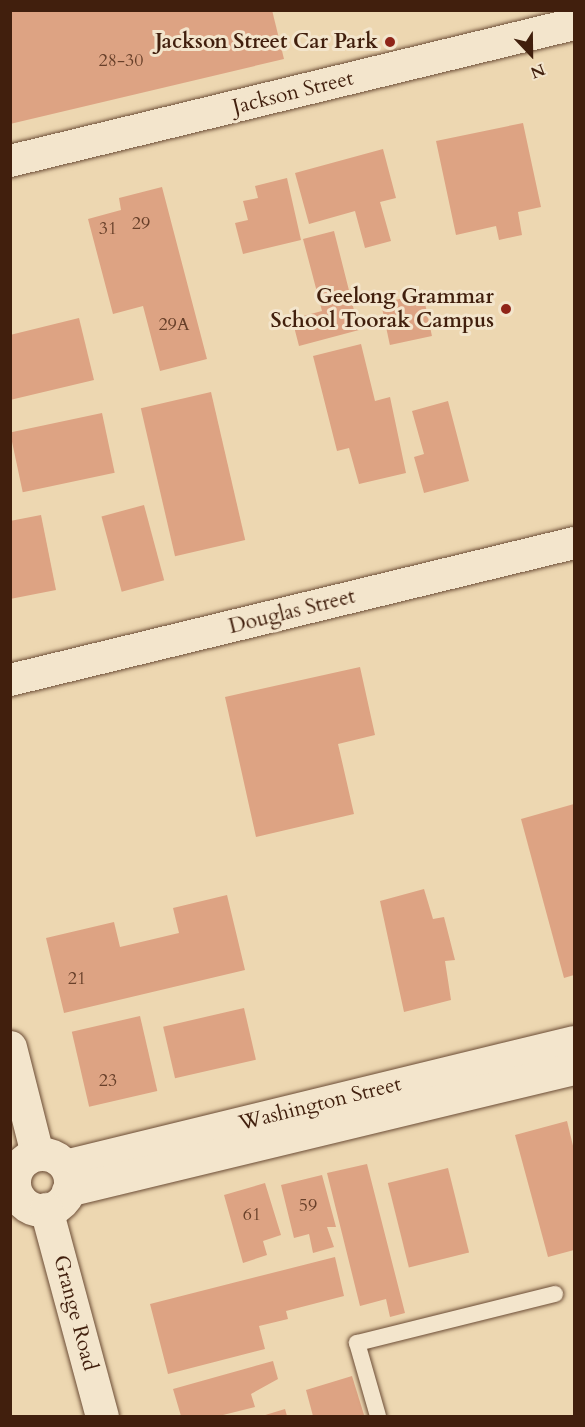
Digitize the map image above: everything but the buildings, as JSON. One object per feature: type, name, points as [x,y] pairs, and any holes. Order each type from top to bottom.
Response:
[{"type":"street","name":"Jackson Street","points":[[10,161],[574,24]]},
{"type":"street","name":"Douglas Street","points":[[10,680],[574,543]]},
{"type":"street","name":"Washington Street","points":[[54,1180],[574,1042]]},
{"type":"street","name":"Grange Road","points":[[10,1047],[54,1180],[102,1416]]},
{"type":"street","name":"Washington Street","points":[[54,1180],[574,1069]]},
{"type":"lane","points":[[378,1416],[357,1343],[555,1294]]},
{"type":"place","name":"Jackson Street Car Park","points":[[390,42]]},
{"type":"place","name":"Geelong Grammar School Toorak Campus","points":[[506,309]]}]
